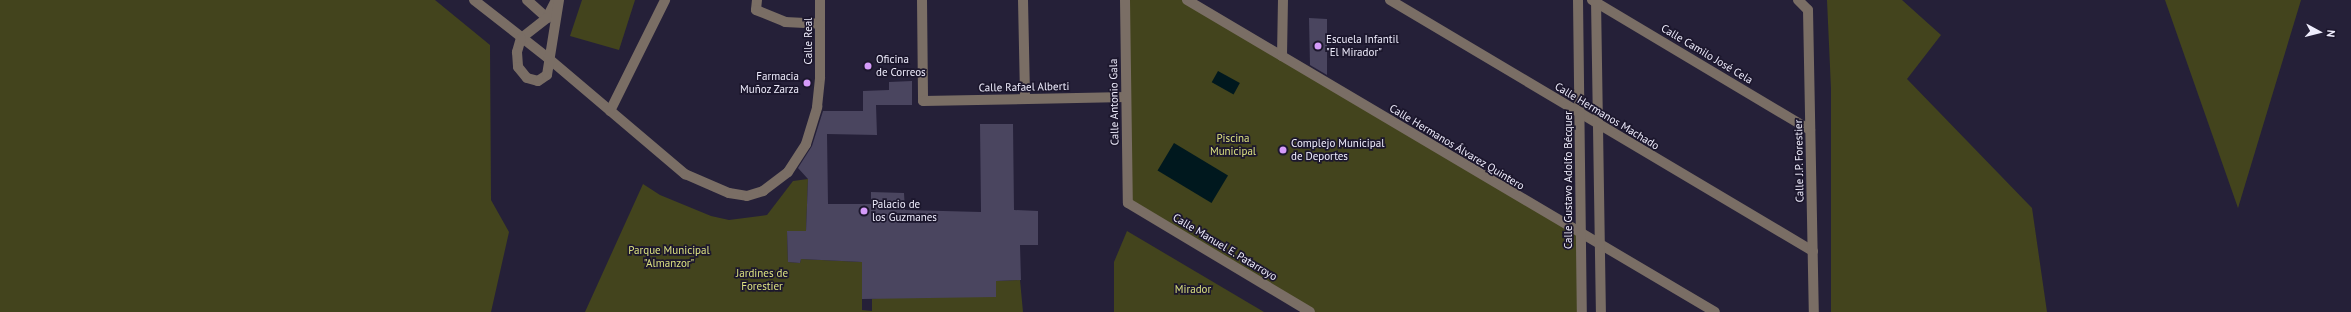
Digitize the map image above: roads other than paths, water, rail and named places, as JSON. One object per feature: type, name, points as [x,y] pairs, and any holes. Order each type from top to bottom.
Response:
[{"type":"street","points":[[474,0],[580,84],[610,111],[665,0]]},
{"type":"street","points":[[527,0],[547,18]]},
{"type":"street","points":[[558,0],[548,58],[547,75],[538,81],[527,78],[518,67],[518,52],[521,38],[547,18],[558,0]]},
{"type":"street","points":[[757,0],[756,10],[785,22],[820,24]]},
{"type":"street","name":"Calle Real","points":[[610,111],[685,174],[729,193],[747,196],[763,191],[788,172],[806,144],[817,107],[820,77],[820,0]]},
{"type":"street","name":"Calle Rafael Alberti","points":[[922,0],[923,101],[1126,97]]},
{"type":"street","points":[[1023,0],[1025,99]]},
{"type":"street","name":"Calle Antonio Gala","points":[[1125,0],[1128,203]]},
{"type":"street","name":"Calle Hermanos Álvarez Quintero","points":[[1187,0],[1579,234],[1715,312]]},
{"type":"street","points":[[1282,56],[1283,0]]},
{"type":"street","name":"Calle Hermanos Machado","points":[[1390,0],[1598,125],[1813,251]]},
{"type":"street","name":"Calle Gustavo Adolfo Bécquer","points":[[1578,0],[1580,114],[1579,234],[1582,312]]},
{"type":"street","name":"Calle J.P. Forestier","points":[[1798,0],[1808,10],[1814,312]]},
{"type":"street","points":[[1595,1],[1601,312]]},
{"type":"street","name":"Calle Camilo José Cela","points":[[1595,1],[1810,130]]},
{"type":"street","name":"Calle Manuel E. Patarroyo","points":[[1128,203],[1310,312]]},
{"type":"water","points":[[1218,71],[1240,83],[1234,94],[1212,82]]},
{"type":"water","points":[[1174,143],[1228,175],[1212,203],[1158,170]]},
{"type":"place","name":"Escuela Infantil \"El Mirador\"","points":[[1318,46]]},
{"type":"place","name":"Oficina de Correos","points":[[868,66]]},
{"type":"place","name":"Farmacia Muñoz Zarza","points":[[807,83]]},
{"type":"place","name":"Complejo Municipal de Deportes","points":[[1283,150]]},
{"type":"place","name":"Palacio de los Guzmanes","points":[[864,211]]},
{"type":"park label","name":"Piscina Municipal","points":[[1233,145]]},
{"type":"park label","name":"Parque Municipal \"Almanzor\"","points":[[669,257]]},
{"type":"park label","name":"Jardines de Forestier","points":[[762,280]]},
{"type":"park label","name":"Mirador","points":[[1193,289]]}]
